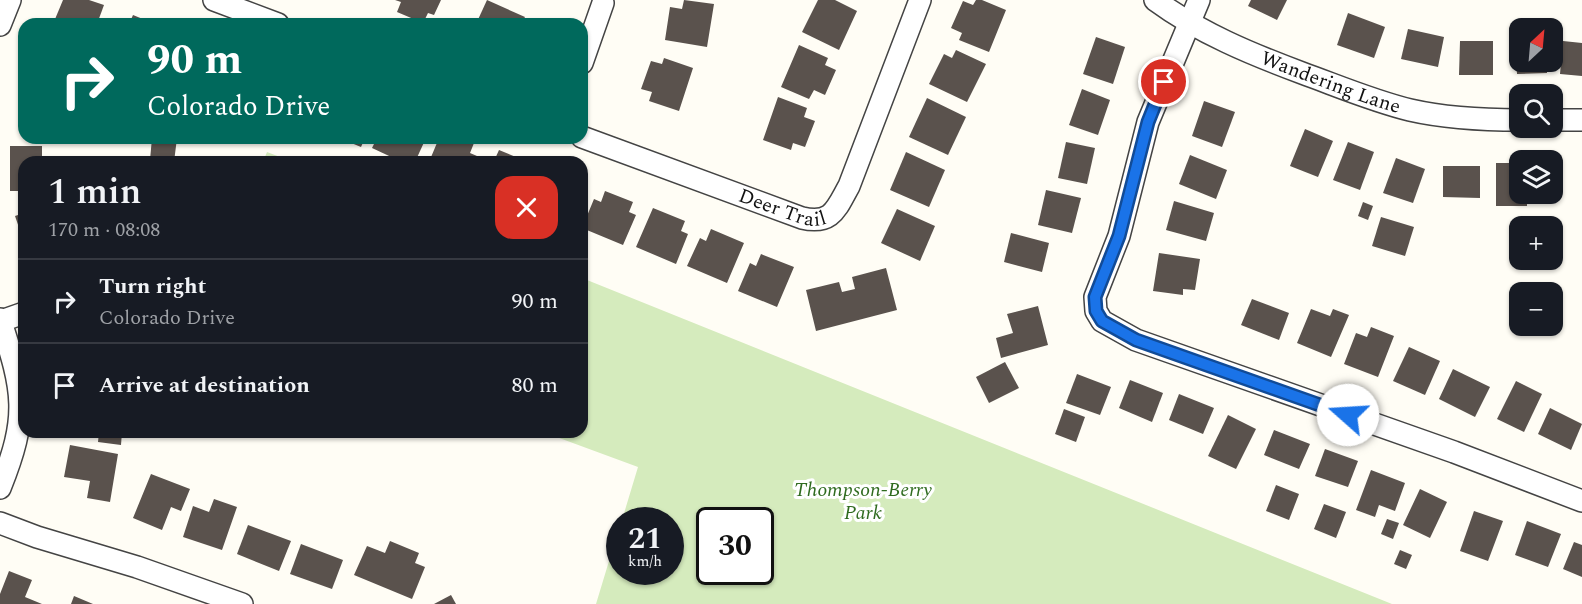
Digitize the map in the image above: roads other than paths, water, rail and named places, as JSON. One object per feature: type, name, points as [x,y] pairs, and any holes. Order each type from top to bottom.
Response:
[{"type":"street","points":[[0,25],[9,0]]},
{"type":"street","points":[[214,0],[262,18]]},
{"type":"street","name":"Deer Trail","points":[[588,139],[802,218],[813,221],[825,220],[835,211],[849,186],[920,0]]},
{"type":"street","name":"Wandering Lane","points":[[1155,0],[1215,37],[1379,101],[1444,116],[1509,119]]},
{"type":"street","points":[[1199,0],[1148,122],[1119,236],[1095,297],[1096,311],[1102,321],[1136,340],[1454,452],[1582,501]]},
{"type":"street","points":[[588,46],[603,3]]},
{"type":"street","points":[[1563,120],[1582,120]]},
{"type":"street","points":[[18,315],[0,320],[18,377]]},
{"type":"street","points":[[0,488],[18,435]]},
{"type":"street","points":[[0,523],[242,604]]},
{"type":"park label","name":"Thompson-Berry Park","points":[[863,502]]}]
